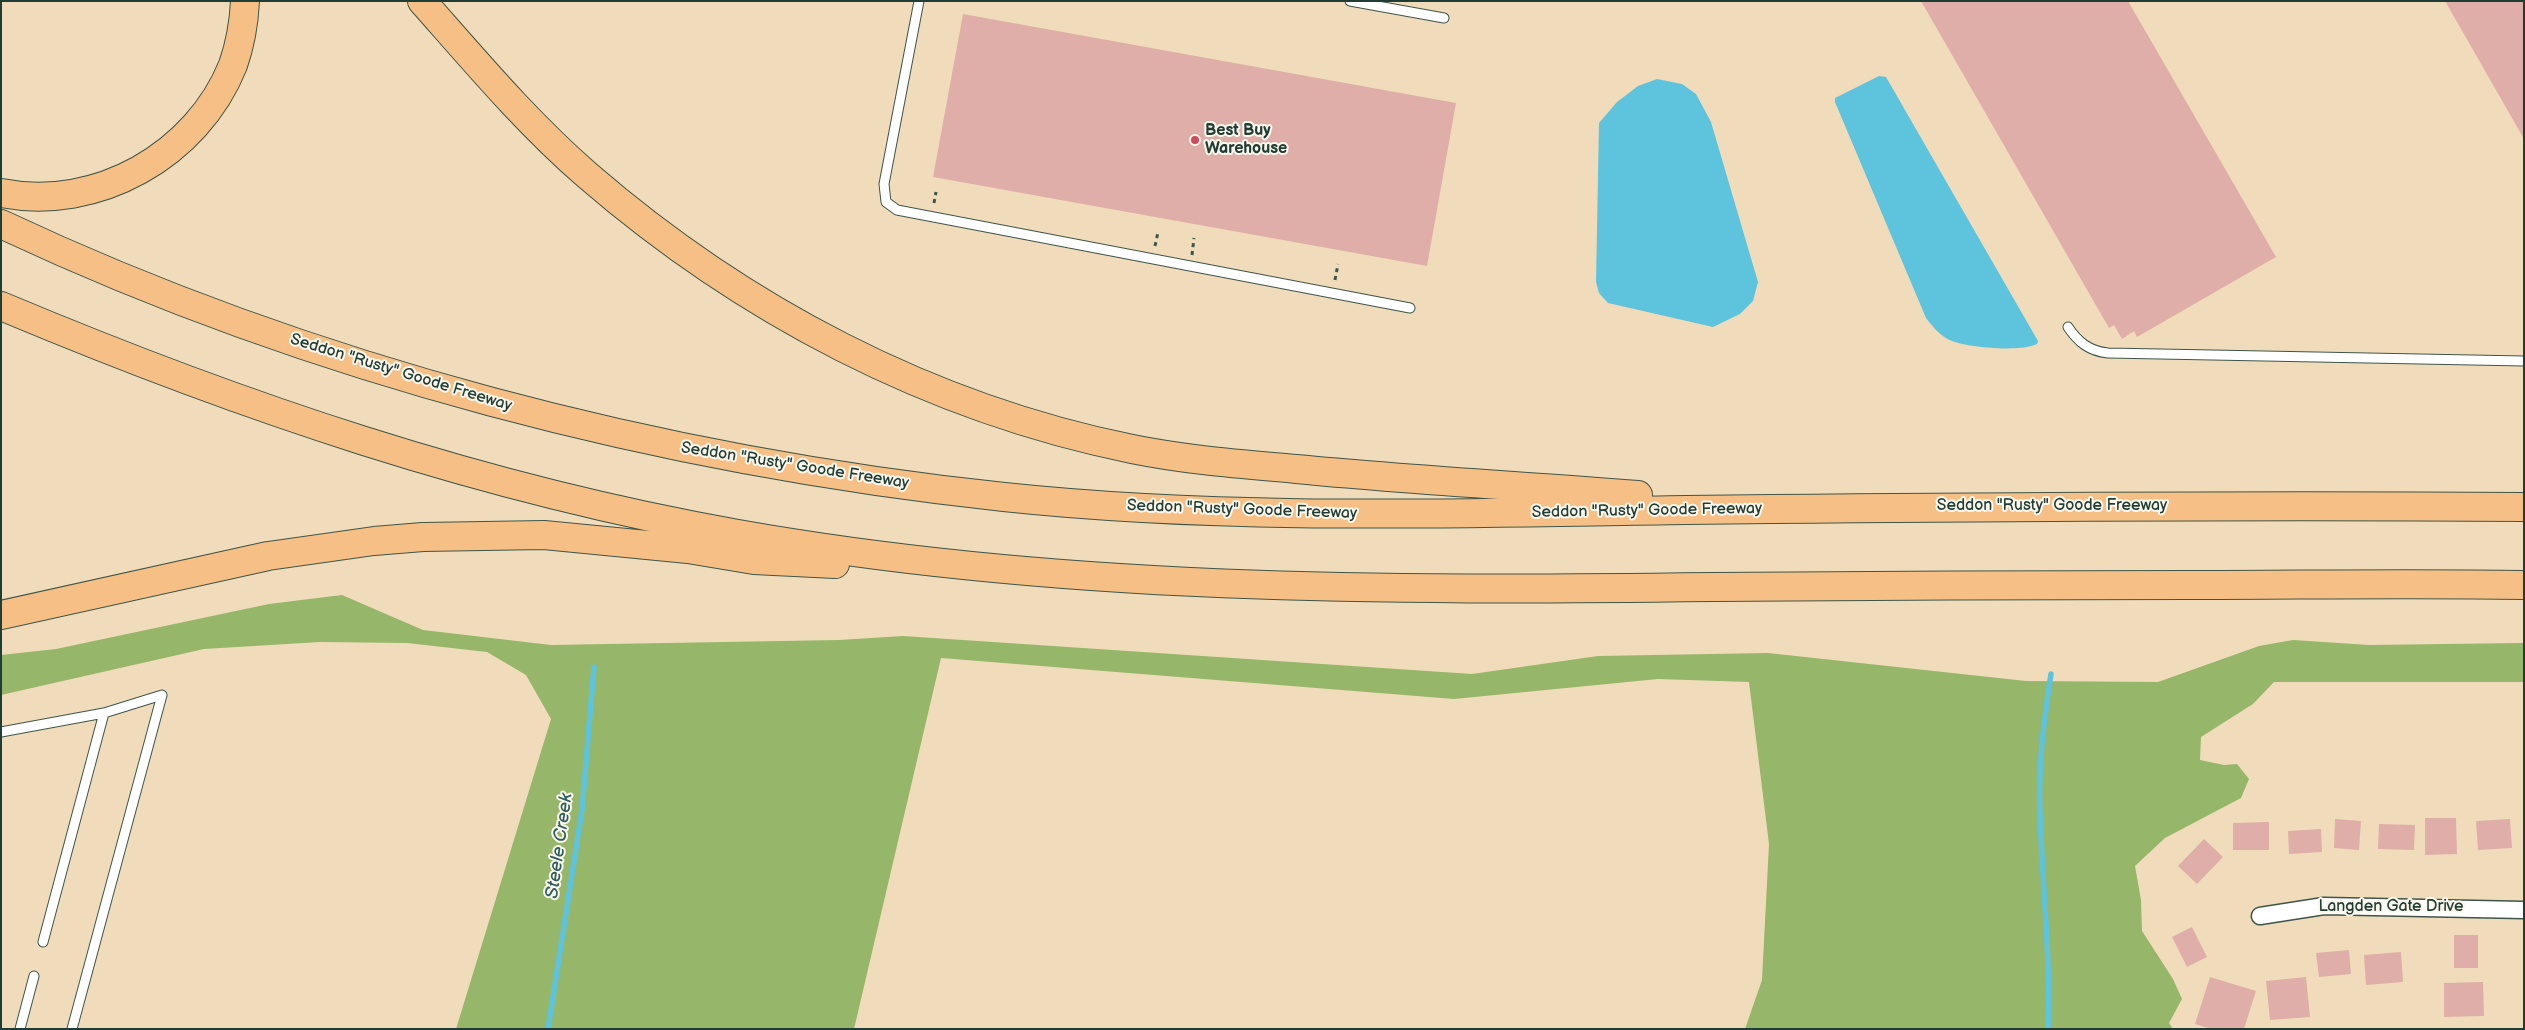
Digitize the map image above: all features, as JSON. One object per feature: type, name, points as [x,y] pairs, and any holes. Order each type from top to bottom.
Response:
[{"type":"highway","points":[[1,193],[39,197],[90,190],[137,172],[178,144],[211,106],[223,86],[233,64],[240,40],[245,1]]},
{"type":"highway","points":[[422,1],[527,118],[586,174],[711,272],[784,316],[859,357],[936,391],[985,408],[1080,436],[1134,449],[1239,464],[1366,476],[1818,509]]},
{"type":"highway","name":"Seddon \"Rusty\" Goode Freeway","points":[[1,224],[46,246],[224,317],[383,370],[536,413],[668,444],[832,476],[1005,497],[1167,510],[1368,514],[2063,506],[2524,507]]},
{"type":"highway","points":[[1,306],[140,364],[253,405],[403,453],[609,507],[738,534],[893,557],[1106,578]]},
{"type":"highway","points":[[1,615],[277,555],[374,540],[474,535],[544,536],[619,542],[754,560],[1207,583],[1482,590],[1813,586],[2524,586]]},
{"type":"street","name":"Langden Gate Drive","points":[[2260,916],[2287,910],[2340,906],[2524,910]]},
{"type":"lane","points":[[919,1],[884,184],[886,202],[897,210],[1410,308]]},
{"type":"lane","points":[[1350,1],[1444,18]]},
{"type":"lane","points":[[2068,327],[2073,335],[2089,349],[2108,353],[2524,361]]},
{"type":"lane","points":[[1,732],[104,713],[162,695],[72,1029]]},
{"type":"lane","points":[[43,942],[104,713]]},
{"type":"lane","points":[[20,1029],[34,976]]},
{"type":"green space","points":[[342,595],[423,630],[551,645],[839,640],[903,636],[1472,674],[1598,656],[1768,653],[2026,681],[2158,682],[2259,646],[2293,640],[2369,645],[2524,643],[2524,682],[2274,682],[2253,704],[2201,737],[2200,760],[2224,765],[2237,764],[2249,779],[2241,798],[2165,838],[2135,866],[2141,900],[2142,931],[2173,979],[2182,999],[2169,1023],[2173,1029],[1745,1029],[1762,980],[1769,844],[1749,682],[1658,679],[1454,699],[941,658],[854,1029],[456,1029],[551,719],[526,675],[487,652],[407,643],[320,642],[204,649],[1,695],[1,655],[56,649],[269,604]]},
{"type":"water","points":[[1879,76],[1886,77],[2038,341],[2037,344],[2020,348],[2008,348],[1983,347],[1960,343],[1944,337],[1926,318],[1835,102],[1835,98]]},
{"type":"water","points":[[1657,79],[1682,84],[1696,94],[1711,122],[1758,282],[1753,301],[1740,314],[1713,327],[1608,303],[1599,293],[1596,282],[1599,123],[1617,102],[1638,86]]},
{"type":"building","points":[[1921,1],[2128,1],[2276,257],[2137,337],[2134,331],[2122,339],[2114,325],[2109,328]]},
{"type":"building","points":[[2445,1],[2524,1],[2524,139]]},
{"type":"building","name":"Best Buy Warehouse","points":[[963,14],[1456,103],[1427,266],[933,177]]},
{"type":"building","points":[[2425,818],[2456,818],[2457,854],[2425,855]]},
{"type":"building","points":[[2335,819],[2361,821],[2359,850],[2334,848]]},
{"type":"building","points":[[2510,819],[2512,848],[2478,850],[2476,821]]},
{"type":"building","points":[[2269,822],[2269,850],[2233,850],[2233,823]]},
{"type":"building","points":[[2379,824],[2415,825],[2414,850],[2378,849]]},
{"type":"building","points":[[2321,829],[2322,852],[2289,854],[2288,831]]},
{"type":"building","points":[[2204,839],[2223,857],[2197,884],[2178,866]]},
{"type":"building","points":[[2192,927],[2207,957],[2187,967],[2172,937]]},
{"type":"building","points":[[2454,935],[2478,935],[2478,968],[2454,968]]},
{"type":"building","points":[[2349,950],[2351,974],[2319,977],[2316,953]]},
{"type":"building","points":[[2401,952],[2403,982],[2366,985],[2364,955]]},
{"type":"building","points":[[2210,977],[2256,991],[2244,1029],[2211,1029],[2195,1024]]},
{"type":"building","points":[[2306,977],[2310,1017],[2270,1020],[2266,981]]},
{"type":"building","points":[[2483,982],[2484,1016],[2444,1017],[2444,983]]},
{"type":"waterway","name":"Steele Creek","points":[[548,1029],[582,810],[594,667]]},
{"type":"waterway","points":[[2048,1029],[2049,1002],[2040,777],[2042,742],[2051,674]]},
{"type":"place","name":"Best Buy Warehouse","points":[[1195,140]]}]
